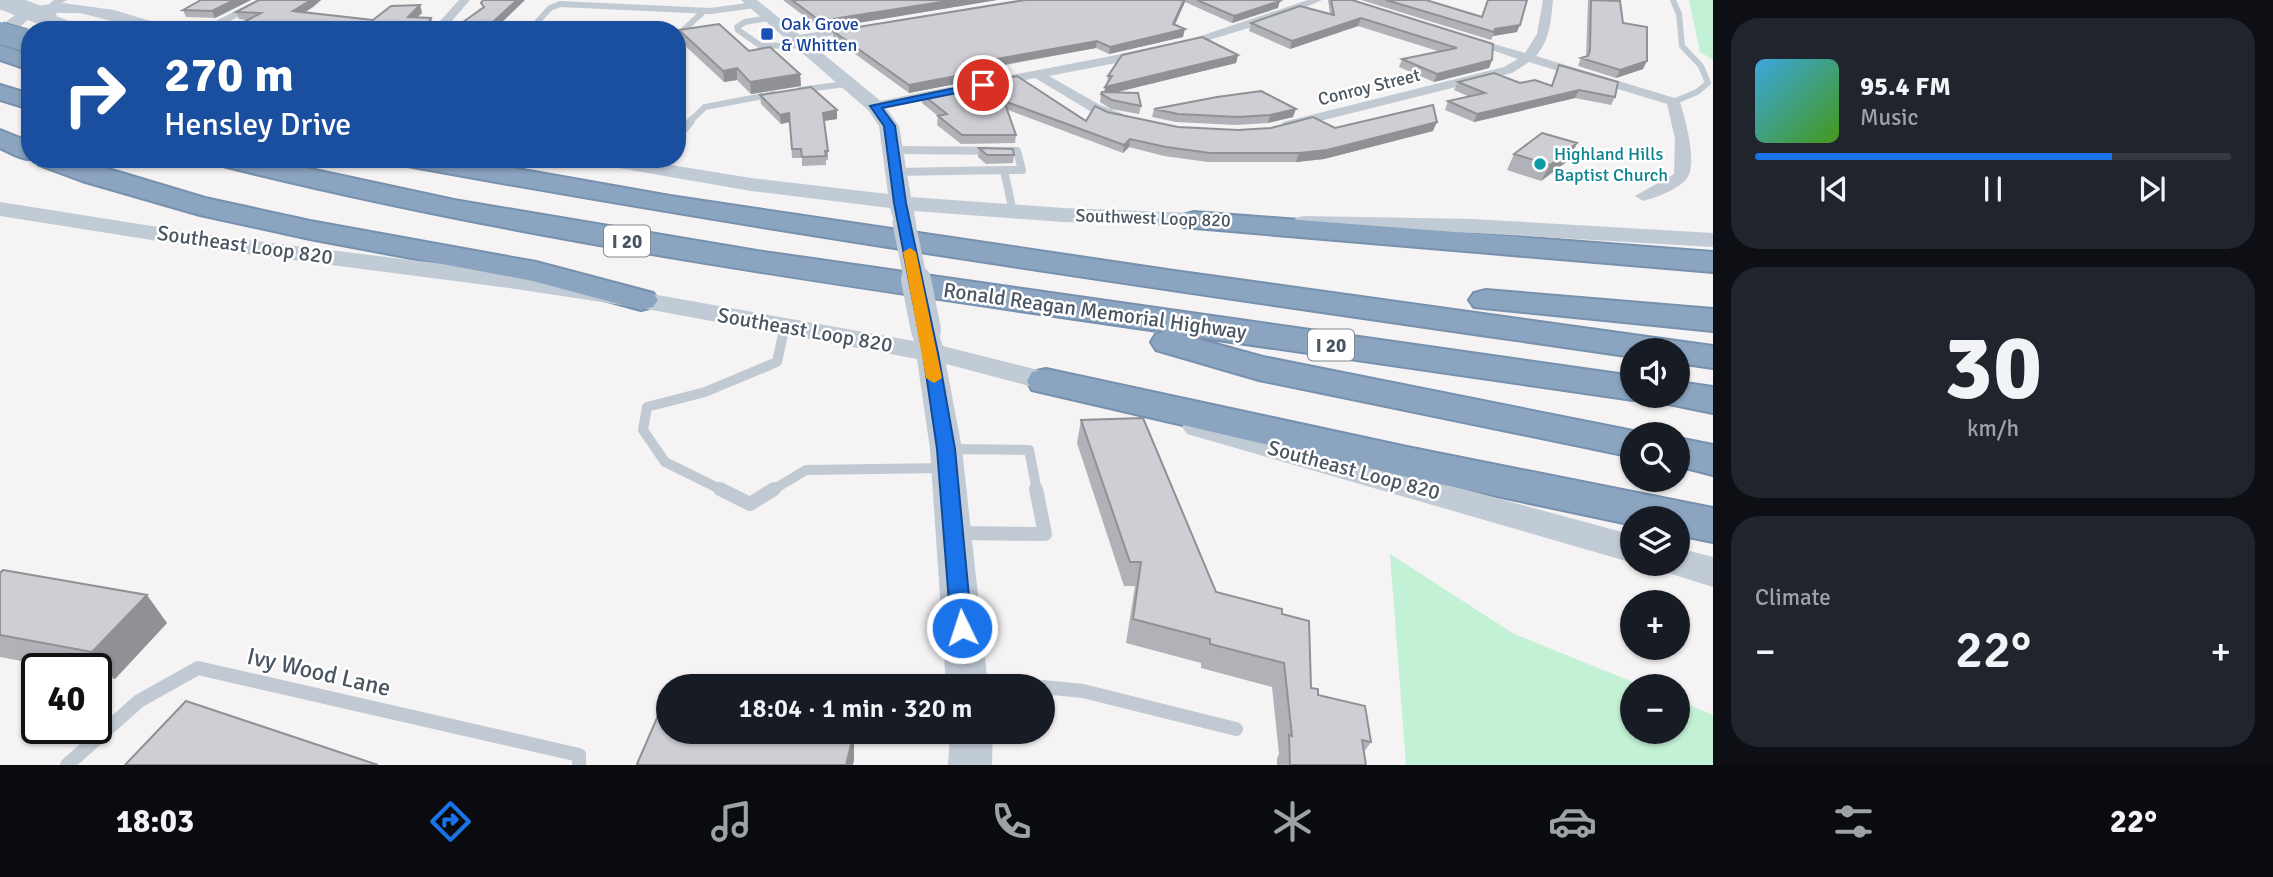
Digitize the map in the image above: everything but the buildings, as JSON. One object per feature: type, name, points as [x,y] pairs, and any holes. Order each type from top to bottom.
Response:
[{"type":"highway","points":[[0,35],[21,40]]},
{"type":"highway","points":[[0,52],[21,60]]},
{"type":"highway","points":[[0,92],[21,99]]},
{"type":"highway","points":[[0,138],[21,148]]},
{"type":"highway","points":[[73,168],[200,206],[310,230],[537,272],[640,300]]},
{"type":"highway","name":"Ronald Reagan Memorial Highway","points":[[268,168],[416,202],[586,234],[1029,302],[1620,386]]},
{"type":"highway","name":"Ronald Reagan Memorial Highway","points":[[463,168],[670,205],[1174,281],[1620,344]]},
{"type":"highway","points":[[1194,220],[1713,262]]},
{"type":"highway","points":[[1174,281],[1273,275],[1552,307],[1713,320]]},
{"type":"highway","points":[[1029,302],[1259,368],[1620,440]]},
{"type":"highway","points":[[1690,354],[1713,357]]},
{"type":"highway","points":[[1046,380],[1394,459],[1620,506]]},
{"type":"highway","points":[[1690,396],[1713,400]]},
{"type":"highway","points":[[1690,455],[1713,460]]},
{"type":"highway","points":[[1690,521],[1713,525]]},
{"type":"main road","points":[[0,0],[55,7],[92,6],[137,21]]},
{"type":"main road","points":[[751,3],[876,106],[890,126],[902,213],[928,341],[947,458],[966,674]]},
{"type":"main road","points":[[55,7],[70,21]]},
{"type":"main road","points":[[0,35],[26,13],[55,7]]},
{"type":"main road","name":"Southwest Loop 820","points":[[649,168],[902,213],[1013,212],[1194,220],[1473,226],[1713,240]]},
{"type":"main road","name":"Southeast Loop 820","points":[[0,209],[215,243],[509,280],[785,325],[928,341],[1207,430],[1620,545]]},
{"type":"main road","points":[[1690,565],[1713,572]]},
{"type":"main road","points":[[970,765],[971,744]]},
{"type":"street","points":[[223,21],[265,0]]},
{"type":"street","points":[[446,21],[465,0]]},
{"type":"street","points":[[983,85],[1165,49],[1274,17],[1317,0]]},
{"type":"street","points":[[1528,59],[1543,38],[1548,0]]},
{"type":"street","points":[[797,42],[872,26]]},
{"type":"street","points":[[1453,35],[1673,102],[1681,127],[1681,176],[1667,187],[1643,196]]},
{"type":"street","name":"Conroy Street","points":[[1268,130],[1480,78],[1508,70],[1528,59]]},
{"type":"street","points":[[1037,74],[1095,108],[1127,120]]},
{"type":"street","points":[[876,106],[956,90]]},
{"type":"lane","points":[[1673,0],[1679,14],[1682,46],[1701,66],[1708,83],[1697,92],[1673,102]]},
{"type":"lane","points":[[538,21],[550,8],[560,4],[704,11],[751,3]]},
{"type":"lane","points":[[686,28],[704,11]]},
{"type":"lane","points":[[768,18],[745,22],[737,27],[738,30],[761,46],[797,42]]},
{"type":"lane","points":[[686,126],[698,111],[705,107],[846,84]]},
{"type":"lane","points":[[893,150],[929,150],[954,161],[975,168],[1022,170],[1017,151],[971,153],[954,161],[933,171],[896,172]]},
{"type":"lane","points":[[929,150],[933,171]]},
{"type":"lane","points":[[997,168],[1013,212]]},
{"type":"lane","points":[[785,325],[776,362],[705,392],[647,407],[643,430],[665,462],[750,504],[806,470],[1029,450],[1045,534],[954,533]]},
{"type":"lane","name":"Ivy Wood Lane","points":[[67,765],[139,701],[198,667],[579,755],[579,765]]},
{"type":"lane","points":[[1055,688],[1083,691],[1236,729]]},
{"type":"green space","points":[[1689,0],[1713,0],[1713,60],[1700,52]]},
{"type":"green space","points":[[1390,554],[1514,634],[1620,677],[1620,744],[1690,744],[1690,705],[1713,715],[1713,765],[1406,765]]},
{"type":"slow traffic","points":[[910,252],[934,378]]},
{"type":"place","name":"Oak Grove & Whitten","points":[[767,34]]},
{"type":"place","name":"Highland Hills Baptist Church","points":[[1540,164]]},
{"type":"route","points":[[962,628],[946,449],[900,203],[890,126],[876,106],[983,85]]}]
